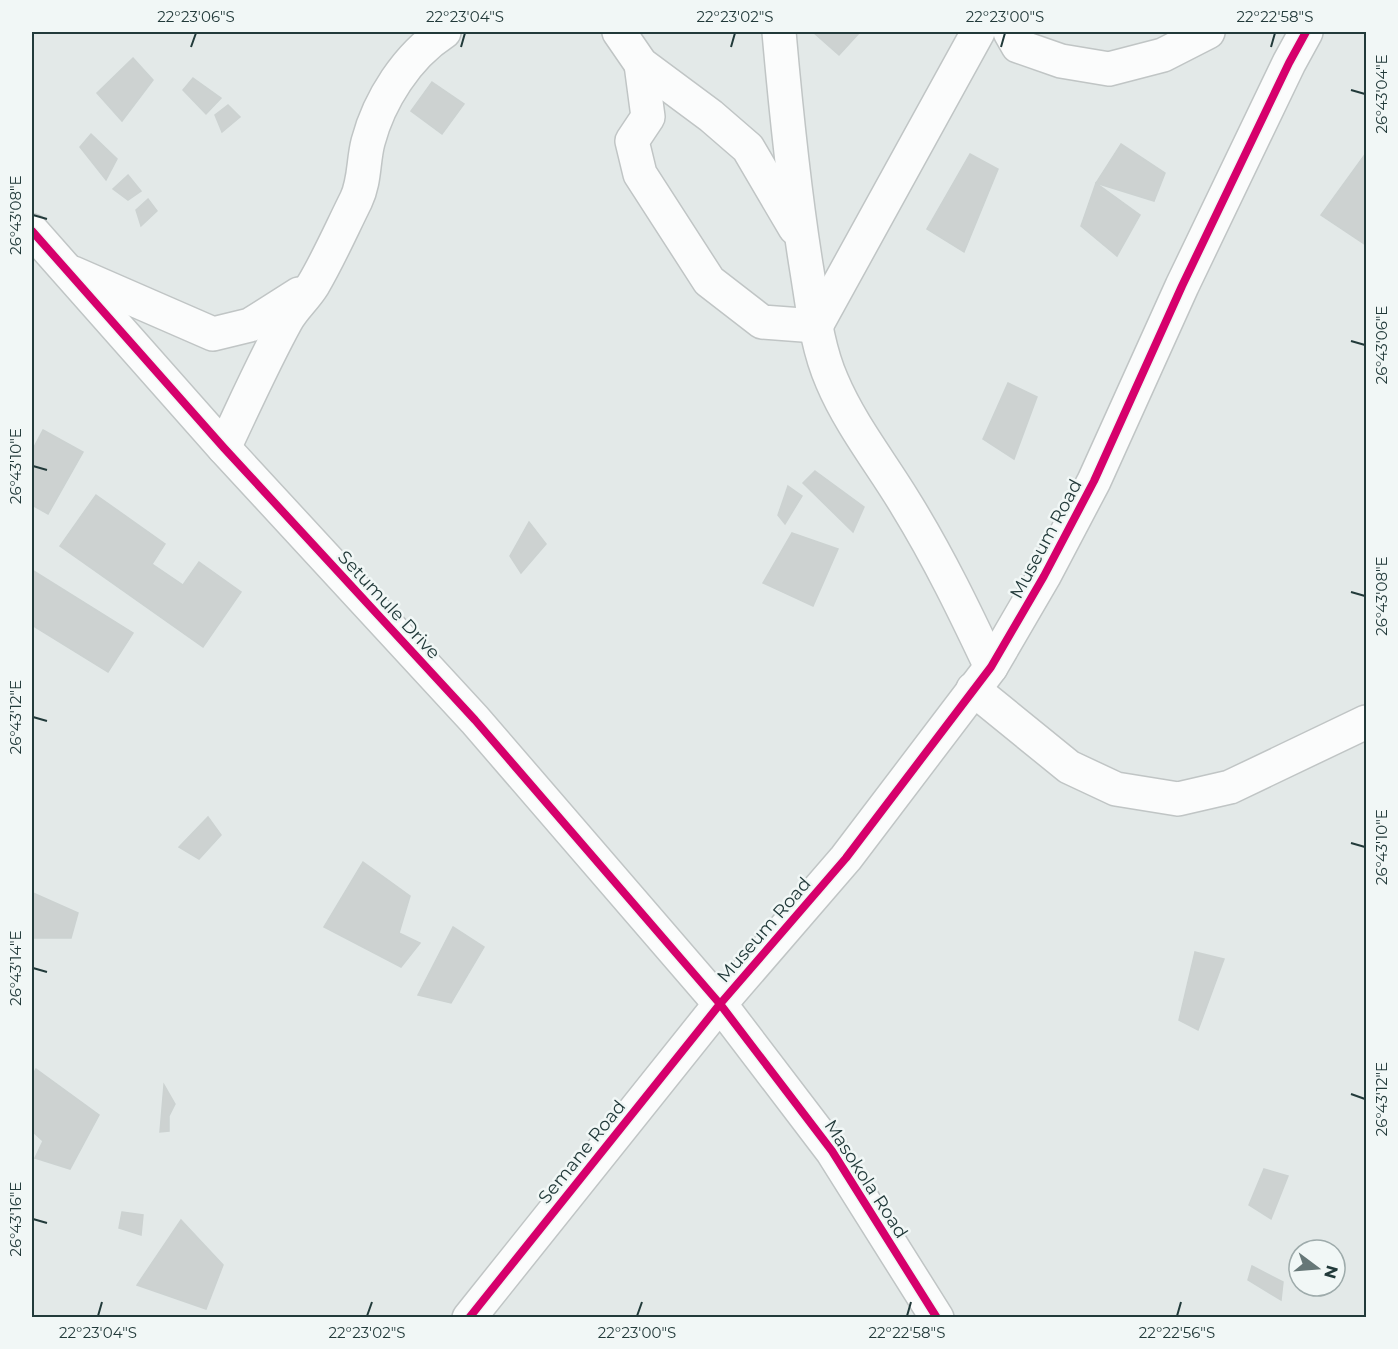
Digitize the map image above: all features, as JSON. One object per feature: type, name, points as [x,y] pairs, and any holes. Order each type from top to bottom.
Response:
[{"type":"street","points":[[224,448],[256,378],[287,319],[313,285],[358,196],[375,117],[400,77],[431,40],[444,32]]},
{"type":"street","points":[[619,32],[642,64],[711,116],[748,148],[802,241]]},
{"type":"street","points":[[779,32],[784,99],[802,241],[816,326],[832,380],[856,428],[934,550],[982,678],[1069,768],[1116,789],[1178,798],[1230,787],[1366,722]]},
{"type":"street","points":[[816,326],[978,32]]},
{"type":"street","points":[[1011,32],[1018,46],[1061,61],[1109,69],[1163,55],[1208,32]]},
{"type":"street","name":"Museum Road","points":[[720,1004],[846,858],[982,678],[1044,576],[1094,481],[1182,286],[1306,32]]},
{"type":"street","points":[[642,64],[648,117],[632,141],[640,174],[709,281],[762,322],[816,326]]},
{"type":"street","name":"Setumule Drive","points":[[32,231],[63,269],[224,448],[475,720],[720,1004]]},
{"type":"street","points":[[63,269],[213,334],[250,325],[313,285]]},
{"type":"street","name":"Masokola Road","points":[[720,1004],[832,1151],[935,1316]]},
{"type":"street","name":"Semane Road","points":[[469,1317],[720,1004]]},
{"type":"building","points":[[813,32],[860,32],[839,55]]},
{"type":"building","points":[[133,58],[153,80],[122,121],[97,93]]},
{"type":"building","points":[[193,78],[221,98],[206,114],[183,90]]},
{"type":"building","points":[[432,82],[464,104],[442,134],[411,111]]},
{"type":"building","points":[[228,105],[240,117],[222,132],[215,115]]},
{"type":"building","points":[[91,134],[117,159],[106,180],[80,147]]},
{"type":"building","points":[[1121,144],[1165,173],[1154,201],[1096,183]]},
{"type":"building","points":[[1366,153],[1366,245],[1321,215]]},
{"type":"building","points":[[970,154],[998,169],[964,252],[927,229]]},
{"type":"building","points":[[128,175],[141,191],[128,200],[113,189]]},
{"type":"building","points":[[1096,183],[1140,215],[1117,256],[1081,226]]},
{"type":"building","points":[[148,199],[157,211],[141,226],[136,210]]},
{"type":"building","points":[[1008,383],[1037,397],[1014,459],[983,439]]},
{"type":"building","points":[[43,430],[83,452],[48,514],[32,505],[32,451]]},
{"type":"building","points":[[815,471],[864,507],[853,532],[803,483]]},
{"type":"building","points":[[788,486],[802,496],[785,524],[778,515]]},
{"type":"building","points":[[96,495],[165,544],[152,564],[183,585],[199,562],[241,592],[203,647],[60,546]]},
{"type":"building","points":[[529,522],[546,544],[521,573],[510,556]]},
{"type":"building","points":[[792,533],[838,549],[813,606],[763,583]]},
{"type":"building","points":[[32,570],[133,633],[108,672],[32,625]]},
{"type":"building","points":[[208,817],[221,835],[199,859],[179,847]]},
{"type":"building","points":[[363,862],[410,896],[399,933],[420,943],[401,967],[324,927]]},
{"type":"building","points":[[33,893],[78,913],[71,938],[32,938]]},
{"type":"building","points":[[453,927],[484,947],[451,1003],[418,995]]},
{"type":"building","points":[[1195,952],[1224,959],[1198,1030],[1179,1020]]},
{"type":"building","points":[[36,1069],[99,1115],[70,1169],[35,1158],[43,1141],[32,1131],[32,1076]]},
{"type":"building","points":[[164,1085],[175,1104],[169,1116],[169,1131],[160,1132]]},
{"type":"building","points":[[1264,1169],[1288,1176],[1271,1219],[1249,1205]]},
{"type":"building","points":[[122,1212],[143,1215],[141,1235],[119,1228]]},
{"type":"building","points":[[181,1220],[223,1265],[206,1309],[137,1285]]},
{"type":"building","points":[[1252,1266],[1283,1282],[1281,1300],[1248,1280]]},
{"type":"cycle path","points":[[469,1318],[720,1004],[846,858],[991,667],[1044,576],[1094,481],[1182,286],[1306,32]]},
{"type":"cycle path","points":[[32,231],[224,448],[475,720],[720,1004],[832,1151],[937,1318]]}]
